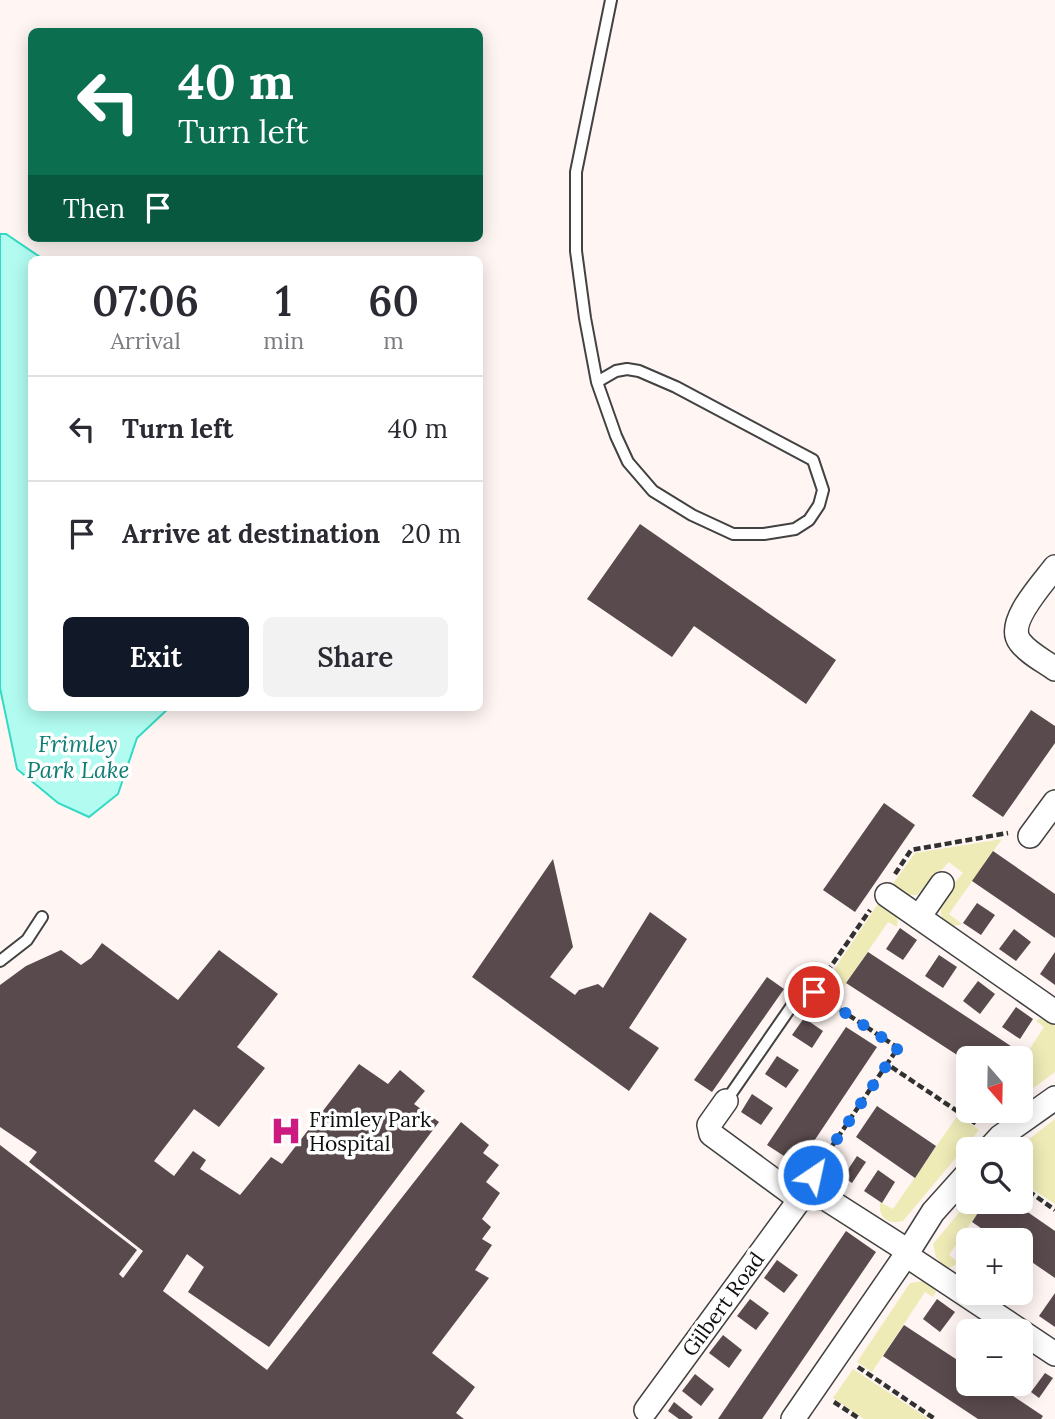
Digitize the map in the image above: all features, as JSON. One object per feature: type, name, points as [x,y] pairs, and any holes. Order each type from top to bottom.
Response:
[{"type":"street","points":[[1055,567],[1024,608],[1015,634],[1020,644],[1055,669]]},
{"type":"street","points":[[1030,836],[1052,814]]},
{"type":"street","points":[[919,917],[942,884]]},
{"type":"street","points":[[887,895],[1055,1012]]},
{"type":"street","points":[[1000,1137],[1055,1098]]},
{"type":"street","points":[[726,1101],[709,1125],[711,1134],[799,1198],[825,1198],[1055,1354]]},
{"type":"street","points":[[793,1419],[933,1212],[956,1186]]},
{"type":"street","name":"Gilbert Road","points":[[646,1410],[799,1198]]},
{"type":"lane","points":[[597,382],[617,371],[639,371],[676,387],[813,460],[822,490],[819,505],[808,520],[796,529],[764,534],[733,534],[692,515],[653,491],[628,461],[616,436],[597,382],[584,318],[576,251],[576,172],[611,0]]},
{"type":"lane","points":[[0,961],[27,940],[42,917]]},
{"type":"lane","points":[[726,1101],[793,1004]]},
{"type":"path","points":[[799,1198],[898,1048],[814,992]]},
{"type":"path","points":[[887,1064],[982,1137]]},
{"type":"path","points":[[1033,1194],[1055,1210]]},
{"type":"path","points":[[851,1363],[935,1419]]},
{"type":"path","points":[[828,1398],[860,1419]]},
{"type":"shaded area","points":[[1002,839],[949,914],[962,924],[950,927],[941,914],[944,899],[963,873],[949,862],[917,895],[906,895],[892,885],[915,853]]},
{"type":"shaded area","points":[[879,902],[895,915],[897,927],[888,922],[834,1001],[820,991]]},
{"type":"shaded area","points":[[1047,1019],[1055,1024],[1055,1072],[1033,1088],[1032,1046],[1044,1027],[1036,1021]]},
{"type":"shaded area","points":[[956,1118],[956,1124],[971,1124],[979,1130],[973,1137],[956,1137],[956,1158],[903,1221],[885,1219],[880,1202],[893,1209]]},
{"type":"shaded area","points":[[1055,1119],[1055,1204],[1033,1190],[1032,1137]]},
{"type":"shaded area","points":[[958,1214],[977,1214],[967,1228],[956,1228],[956,1245],[949,1255],[956,1261],[956,1264],[947,1269],[936,1257],[933,1244]]},
{"type":"shaded area","points":[[923,1281],[933,1286],[936,1292],[933,1297],[925,1292],[872,1372],[857,1362],[910,1283]]},
{"type":"shaded area","points":[[853,1369],[929,1419],[864,1419],[833,1398]]},
{"type":"water","name":"Frimley Park Lake","points":[[0,234],[6,234],[39,256],[28,256],[28,711],[166,711],[137,738],[118,794],[89,817],[58,803],[17,769],[0,688]]},
{"type":"building","points":[[640,524],[836,660],[806,704],[694,626],[672,657],[587,599]]},
{"type":"building","points":[[1031,710],[1055,726],[1055,743],[1003,817],[972,796]]},
{"type":"building","points":[[884,803],[915,825],[855,912],[823,890]]},
{"type":"building","points":[[993,851],[1055,894],[1055,938],[972,881]]},
{"type":"building","points":[[553,859],[573,947],[550,977],[575,995],[579,990],[598,984],[603,988],[650,912],[687,939],[629,1028],[659,1048],[629,1091],[472,977]]},
{"type":"building","points":[[977,903],[995,915],[981,935],[963,923]]},
{"type":"building","points":[[900,928],[917,940],[903,960],[886,949]]},
{"type":"building","points":[[1014,929],[1031,942],[1016,961],[999,949]]},
{"type":"building","name":"Frimley Park Hospital","points":[[102,943],[178,1000],[219,950],[278,994],[237,1047],[265,1068],[219,1127],[194,1109],[154,1161],[174,1176],[193,1151],[206,1160],[200,1169],[240,1195],[271,1157],[282,1164],[359,1064],[388,1084],[400,1070],[425,1091],[414,1104],[439,1122],[269,1347],[188,1292],[204,1267],[187,1254],[163,1291],[267,1370],[461,1122],[489,1145],[483,1153],[499,1165],[486,1182],[500,1193],[482,1219],[491,1227],[482,1239],[492,1245],[475,1270],[489,1278],[432,1353],[475,1387],[456,1413],[464,1419],[0,1419],[0,1145],[137,1250],[119,1274],[123,1278],[143,1251],[29,1162],[37,1152],[0,1127],[0,985],[26,966],[61,950],[81,965],[91,958]]},
{"type":"building","points":[[868,952],[1011,1046],[956,1046],[956,1054],[846,983]]},
{"type":"building","points":[[1055,952],[1055,985],[1040,974]]},
{"type":"building","points":[[939,955],[957,967],[943,988],[925,976]]},
{"type":"building","points":[[767,977],[784,989],[712,1092],[694,1080]]},
{"type":"building","points":[[978,981],[995,994],[980,1014],[963,1001]]},
{"type":"building","points":[[1016,1007],[1033,1019],[1020,1039],[1002,1027]]},
{"type":"building","points":[[804,1018],[823,1031],[812,1048],[792,1035]]},
{"type":"building","points":[[846,1027],[877,1047],[798,1165],[767,1145]]},
{"type":"building","points":[[777,1056],[799,1070],[786,1088],[765,1074]]},
{"type":"building","points":[[752,1094],[773,1108],[761,1125],[741,1112]]},
{"type":"building","points":[[877,1106],[936,1146],[915,1178],[856,1137]]},
{"type":"building","points":[[857,1156],[866,1162],[852,1183],[843,1177]]},
{"type":"building","points":[[878,1170],[895,1182],[882,1203],[864,1191]]},
{"type":"building","points":[[977,1214],[1030,1214],[1055,1231],[1055,1278],[1033,1263],[1033,1228],[981,1228],[972,1222]]},
{"type":"building","points":[[846,1231],[876,1252],[810,1349],[762,1419],[718,1419]]},
{"type":"building","points":[[777,1260],[798,1275],[784,1293],[764,1278]]},
{"type":"building","points":[[1055,1293],[1055,1327],[1039,1316]]},
{"type":"building","points":[[750,1299],[769,1313],[756,1330],[737,1316]]},
{"type":"building","points":[[937,1299],[955,1312],[940,1332],[923,1319]]},
{"type":"building","points":[[904,1325],[956,1359],[956,1396],[1013,1396],[1043,1416],[1041,1419],[978,1419],[883,1356]]},
{"type":"building","points":[[723,1335],[742,1350],[729,1368],[709,1353]]},
{"type":"building","points":[[1045,1373],[1053,1378],[1039,1398],[1033,1394],[1033,1389]]},
{"type":"building","points":[[695,1374],[714,1389],[701,1406],[682,1391]]},
{"type":"building","points":[[674,1402],[693,1417],[679,1419],[668,1411]]},
{"type":"place","name":"Frimley Park Hospital","points":[[286,1131]]},
{"type":"route","points":[[813,1175],[898,1048],[814,992]]}]
